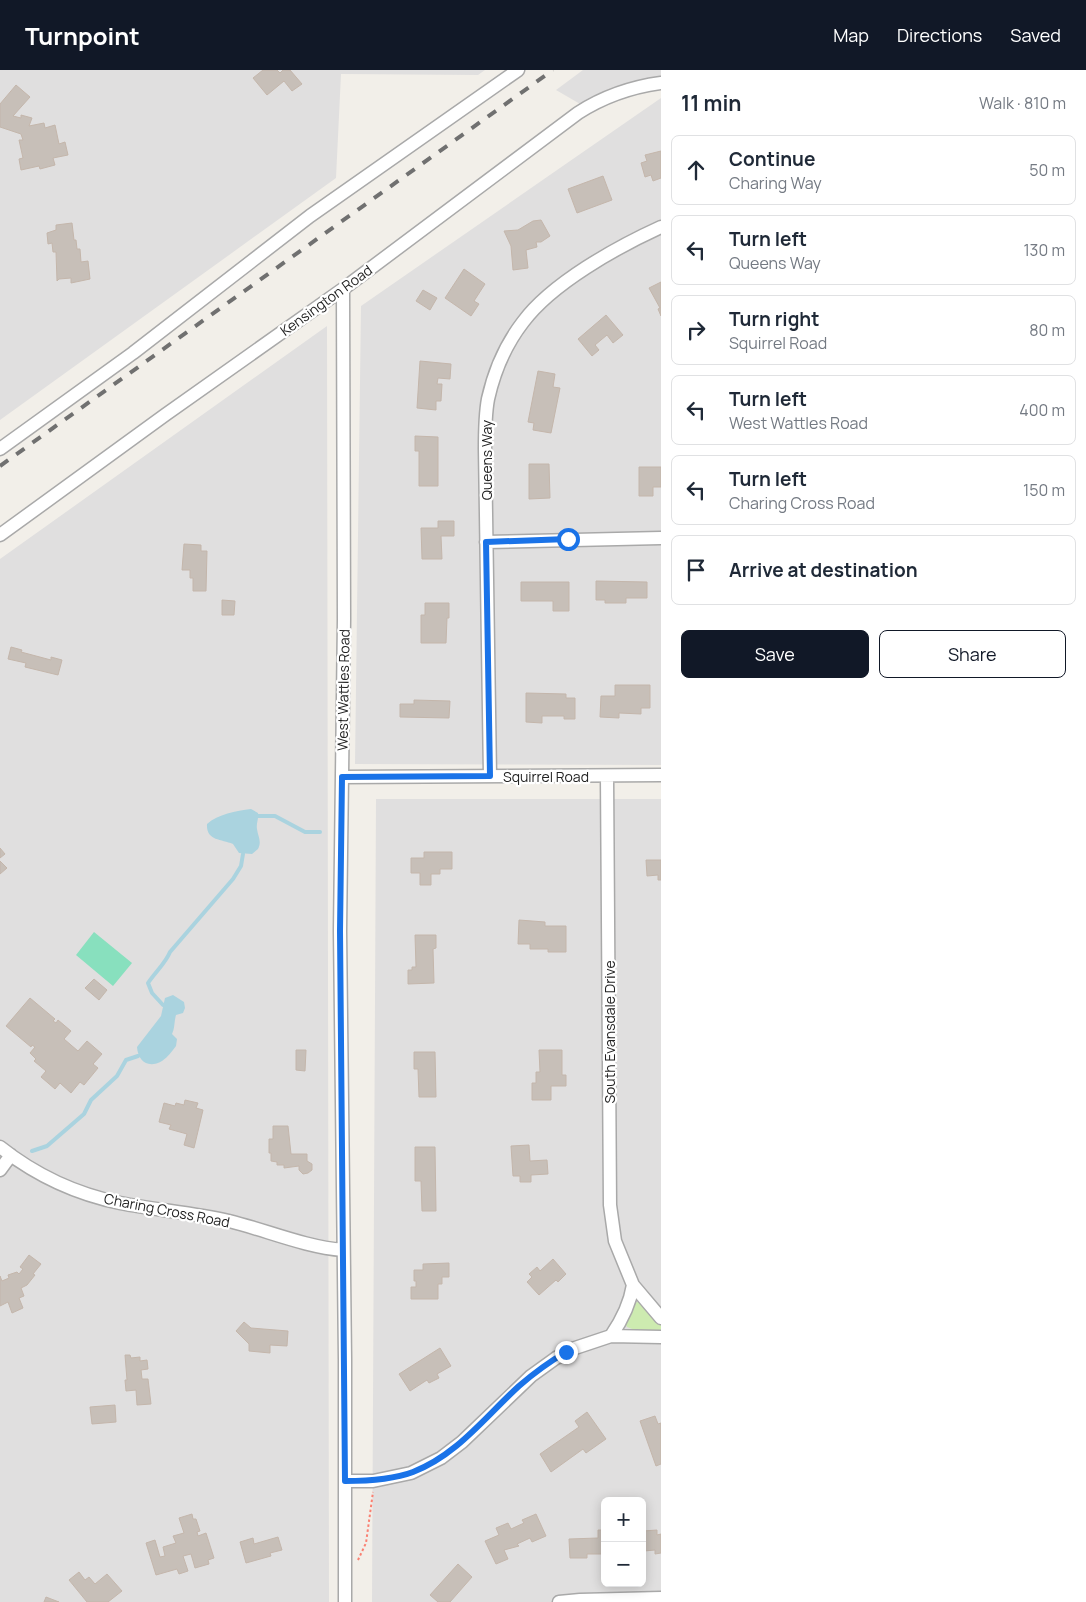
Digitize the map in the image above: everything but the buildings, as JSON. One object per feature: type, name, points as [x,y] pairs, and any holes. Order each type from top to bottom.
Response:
[{"type":"street","points":[[0,448],[133,353],[310,216],[518,70]]},
{"type":"street","name":"Kensington Road","points":[[0,535],[343,289],[587,108],[608,96],[638,87],[661,83]]},
{"type":"street","name":"Queens Way","points":[[490,776],[486,412],[492,387],[502,358],[523,322],[535,309],[555,291],[601,258],[661,227]]},
{"type":"street","name":"West Wattles Road","points":[[343,289],[344,619],[340,941],[346,1602]]},
{"type":"street","points":[[486,542],[661,538]]},
{"type":"street","name":"Squirrel Road","points":[[342,777],[661,775]]},
{"type":"street","name":"South Evansdale Drive","points":[[607,776],[610,1205],[615,1241],[633,1285]]},
{"type":"street","name":"Charing Cross Road","points":[[0,1147],[28,1166],[60,1183],[99,1198],[227,1221],[324,1248],[343,1250]]},
{"type":"street","points":[[0,1170],[11,1155]]},
{"type":"street","points":[[633,1285],[661,1318]]},
{"type":"street","points":[[611,1336],[626,1312],[633,1285]]},
{"type":"street","points":[[345,1481],[373,1481],[411,1473],[441,1458],[462,1442],[518,1387],[542,1367],[575,1348],[611,1336],[661,1337]]},
{"type":"street","points":[[559,1602],[661,1598]]},
{"type":"path","points":[[357,1564],[366,1543],[373,1488]]},
{"type":"shaded area","points":[[0,70],[485,70],[478,75],[341,74],[336,178],[0,420]]},
{"type":"shaded area","points":[[583,70],[661,70],[661,84],[587,108],[556,90]]},
{"type":"shaded area","points":[[661,98],[661,765],[355,764],[361,306]]},
{"type":"shaded area","points":[[327,326],[329,1602],[0,1602],[0,559]]},
{"type":"shaded area","points":[[376,799],[661,799],[661,1602],[372,1602]]},
{"type":"green space","points":[[94,932],[132,963],[113,986],[76,955]]},
{"type":"green space","points":[[640,1301],[661,1324],[661,1331],[635,1330],[627,1327],[627,1322],[635,1303]]},
{"type":"water","points":[[251,809],[258,813],[257,827],[260,841],[258,849],[252,854],[239,853],[233,844],[209,834],[207,824],[216,818]]},
{"type":"water","points":[[173,995],[184,1002],[185,1008],[183,1013],[176,1015],[175,1018],[172,1034],[177,1039],[176,1046],[162,1061],[148,1064],[139,1056],[137,1047],[161,1016],[165,998]]},
{"type":"waterway","points":[[258,816],[275,816],[305,832],[320,832]]},
{"type":"waterway","points":[[163,1005],[152,993],[148,983],[170,952],[233,879],[241,866],[243,854]]},
{"type":"waterway","points":[[32,1151],[47,1146],[84,1114],[91,1100],[117,1076],[126,1060],[138,1056]]},
{"type":"railway","points":[[0,466],[553,70]]},
{"type":"route","points":[[566,1352],[542,1367],[518,1387],[462,1442],[441,1458],[411,1473],[373,1481],[345,1481],[340,931],[342,777],[490,776],[486,542],[568,539]]}]
